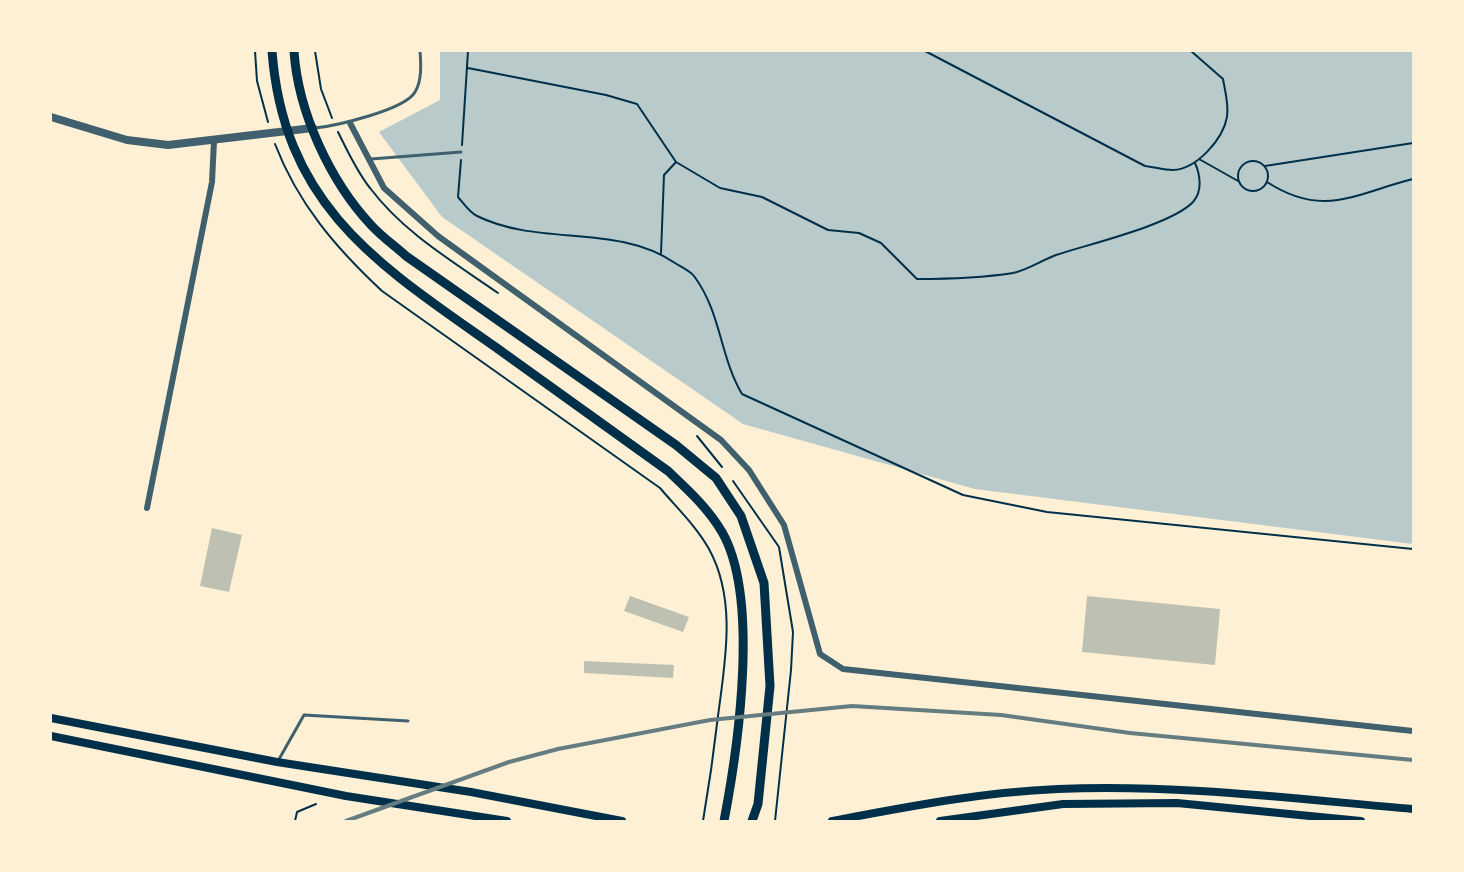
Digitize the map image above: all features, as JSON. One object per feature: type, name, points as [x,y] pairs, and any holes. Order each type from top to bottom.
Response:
[{"type":"main road","points":[[272,51],[274,79],[288,131],[318,193],[354,240],[418,292],[668,471],[697,498],[722,532],[739,581],[744,633],[729,792],[724,821]]},
{"type":"main road","points":[[294,51],[296,76],[325,158],[354,205],[372,226],[406,256],[676,445],[716,478],[741,516],[764,584],[769,675],[758,804],[752,821]]},
{"type":"main road","points":[[51,718],[277,762],[471,792],[622,821]]},
{"type":"main road","points":[[51,736],[345,796],[507,821]]},
{"type":"main road","points":[[832,821],[937,802],[1056,789],[1201,790],[1413,809]]},
{"type":"main road","points":[[940,821],[1063,804],[1177,803],[1360,821]]},
{"type":"street","points":[[51,117],[128,140],[168,145],[313,128]]},
{"type":"street","points":[[350,123],[384,188],[438,236],[721,440],[749,470],[784,525],[820,654],[843,669],[1413,731]]},
{"type":"street","points":[[147,508],[212,182],[214,141]]},
{"type":"lane","points":[[313,128],[350,123],[407,100],[415,93],[420,75],[420,51]]},
{"type":"lane","points":[[369,159],[461,152]]},
{"type":"lane","points":[[277,762],[304,715],[408,721]]},
{"type":"path","points":[[255,51],[257,81],[271,134],[282,164],[305,205],[350,261],[382,291],[660,488],[692,523],[710,550],[722,582],[727,621],[725,657],[703,821]]},
{"type":"path","points":[[468,51],[458,197],[475,215],[514,229],[545,235],[620,240],[661,253],[693,275],[717,317],[731,375],[742,394],[963,495],[1047,512],[1413,549]]},
{"type":"path","points":[[925,51],[1145,166],[1175,170],[1195,163],[1225,127],[1227,105],[1223,79],[1191,51]]},
{"type":"path","points":[[467,68],[606,95],[637,104],[676,162],[720,188],[762,197],[828,230],[859,232],[881,243],[917,279],[956,279],[1017,272],[1054,256],[1152,224],[1193,202],[1198,191],[1200,175],[1195,163]]},
{"type":"path","points":[[1238,181],[1239,170],[1245,163],[1256,161],[1265,166],[1413,144]]},
{"type":"path","points":[[1199,159],[1238,181],[1243,189],[1252,192],[1261,189],[1267,182],[1268,174],[1265,166]]},
{"type":"path","points":[[661,253],[664,175],[676,162]]},
{"type":"path","points":[[1267,182],[1298,198],[1328,202],[1361,196],[1413,179]]},
{"type":"path","points":[[295,821],[297,812],[316,804]]},
{"type":"shaded area","points":[[440,51],[1413,51],[1413,544],[975,489],[743,424],[442,217],[379,132],[440,100]]},
{"type":"building","points":[[212,528],[242,535],[229,592],[200,586]]},
{"type":"building","points":[[630,596],[689,617],[683,632],[624,611]]},
{"type":"building","points":[[1087,596],[1220,609],[1215,665],[1082,652]]},
{"type":"building","points":[[584,661],[674,665],[673,678],[584,673]]},
{"type":"railway","points":[[346,821],[509,762],[558,749],[710,720],[852,706],[1001,715],[1130,733],[1413,760]]}]
